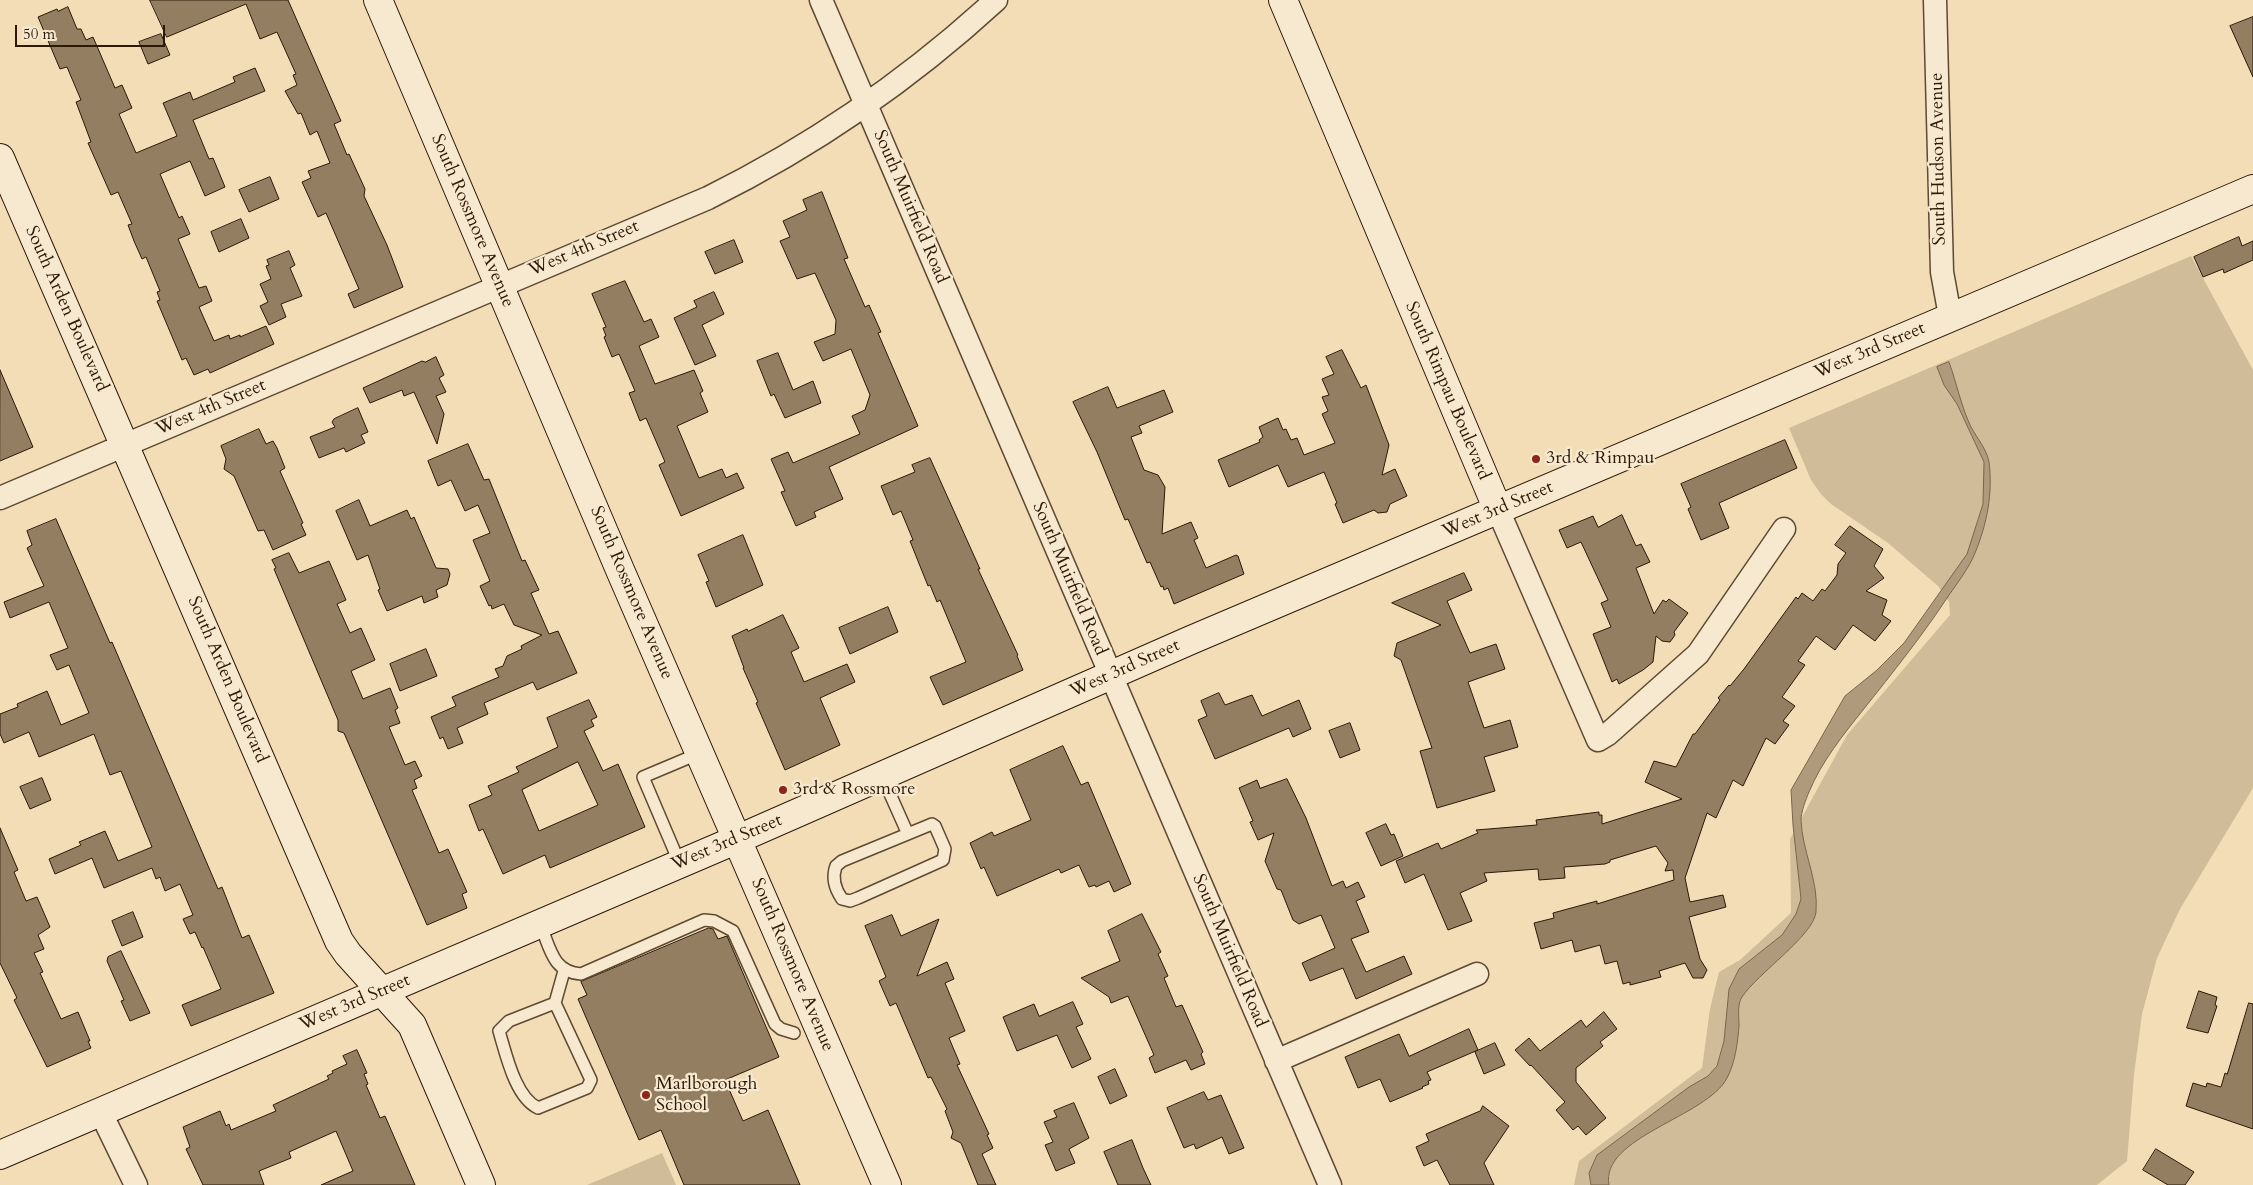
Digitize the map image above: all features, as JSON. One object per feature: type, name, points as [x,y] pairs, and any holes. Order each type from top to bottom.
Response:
[{"type":"main road","name":"South Rossmore Avenue","points":[[378,0],[887,1185]]},
{"type":"main road","name":"South Rimpau Boulevard","points":[[1283,0],[1498,510]]},
{"type":"main road","name":"South Arden Boulevard","points":[[0,158],[126,444],[339,941],[348,954],[412,1025],[481,1185]]},
{"type":"main road","name":"West 3rd Street","points":[[0,1155],[1950,316],[2253,189]]},
{"type":"street","name":"South Muirfield Road","points":[[821,0],[1330,1185]]},
{"type":"street","name":"West 4th Street","points":[[0,498],[708,198],[794,152],[866,106],[951,41],[996,0]]},
{"type":"street","name":"South Hudson Avenue","points":[[1935,0],[1942,272],[1950,316]]},
{"type":"street","name":"South Rimpau Boulevard","points":[[1498,510],[1598,740],[1608,734],[1698,654],[1784,529]]},
{"type":"street","points":[[1276,1061],[1477,974]]},
{"type":"street","points":[[101,1113],[136,1185]]},
{"type":"lane","points":[[680,864],[643,778],[700,753]]},
{"type":"lane","points":[[882,776],[907,832]]},
{"type":"lane","points":[[932,824],[935,826],[945,849],[943,860],[858,898],[850,901],[842,900],[834,878],[836,866],[842,861],[907,832],[926,825],[932,824]]},
{"type":"lane","points":[[540,924],[555,962],[564,971],[582,974],[704,920],[714,920],[733,931],[775,1024],[781,1029],[794,1033]]},
{"type":"lane","points":[[555,1003],[509,1021],[498,1031],[511,1071],[528,1103],[538,1108],[587,1088],[591,1080],[555,1003],[564,971]]},
{"type":"shaded area","points":[[2191,256],[2253,370],[2253,788],[2180,909],[2157,958],[2142,1014],[2134,1075],[2127,1161],[2097,1185],[1574,1185],[1579,1161],[1702,1068],[1710,1009],[1719,972],[1740,960],[1791,913],[1790,839],[1847,735],[1950,615],[1949,602],[1938,586],[1888,543],[1831,504],[1821,494],[1811,480],[1789,428]]},
{"type":"shaded area","points":[[1949,362],[1971,427],[1989,462],[1988,508],[1983,531],[1975,553],[1963,575],[1929,624],[1841,739],[1814,781],[1805,802],[1801,820],[1804,843],[1815,889],[1816,912],[1806,932],[1749,988],[1740,1000],[1737,1045],[1727,1078],[1716,1092],[1637,1140],[1621,1154],[1611,1168],[1609,1185],[1591,1185],[1589,1173],[1597,1155],[1689,1087],[1708,1076],[1717,1066],[1724,1041],[1729,989],[1739,969],[1782,935],[1796,914],[1801,899],[1791,790],[1845,696],[1877,670],[1904,643],[1967,554],[1983,504],[1984,462],[1957,404],[1944,385],[1937,367]]},
{"type":"shaded area","points":[[662,1153],[676,1185],[587,1185]]},
{"type":"building","points":[[150,0],[288,0],[341,121],[334,124],[347,155],[349,154],[365,189],[364,196],[387,245],[403,287],[354,308],[348,294],[359,289],[326,213],[318,217],[302,182],[311,178],[308,171],[330,163],[317,131],[310,135],[301,113],[298,114],[285,91],[297,85],[293,75],[296,74],[277,32],[260,39],[246,4],[167,37]]},
{"type":"building","points":[[68,7],[77,29],[81,29],[86,40],[93,37],[115,88],[122,85],[132,108],[119,114],[136,153],[177,136],[163,103],[190,92],[193,100],[235,82],[233,77],[255,68],[265,91],[193,120],[209,159],[213,158],[225,187],[205,196],[190,161],[160,174],[179,218],[182,216],[190,234],[178,239],[199,288],[206,286],[212,301],[199,307],[214,341],[229,335],[230,339],[240,335],[240,337],[266,326],[274,344],[210,373],[208,369],[194,375],[186,358],[182,360],[157,301],[160,300],[157,292],[160,291],[146,257],[142,259],[128,225],[132,224],[118,192],[111,195],[88,143],[91,142],[76,102],[81,100],[67,67],[60,69],[38,17],[57,9],[58,11]]},
{"type":"building","points":[[2253,17],[2253,77],[2230,26]]},
{"type":"building","points":[[161,34],[170,55],[148,64],[139,42]]},
{"type":"building","points":[[270,177],[279,199],[249,212],[239,190]]},
{"type":"building","points":[[822,192],[848,258],[844,259],[865,307],[869,305],[881,332],[878,333],[918,426],[829,467],[843,499],[814,512],[816,517],[796,526],[781,492],[785,491],[771,459],[788,452],[793,463],[860,434],[852,416],[865,410],[870,395],[851,349],[823,361],[814,342],[835,334],[836,320],[815,273],[797,279],[780,241],[790,237],[783,221],[807,210],[803,200]]},
{"type":"building","points":[[241,219],[249,238],[219,252],[211,232]]},
{"type":"building","points":[[2239,237],[2242,246],[2253,241],[2253,260],[2224,273],[2223,269],[2203,277],[2194,257]]},
{"type":"building","points":[[734,240],[743,262],[715,274],[705,252]]},
{"type":"building","points":[[289,251],[295,265],[290,268],[302,296],[281,304],[286,317],[269,325],[260,306],[268,302],[260,284],[271,279],[266,266],[269,265],[267,260]]},
{"type":"building","points":[[625,281],[644,322],[651,319],[659,337],[639,346],[655,384],[694,370],[703,391],[700,393],[708,412],[677,426],[699,478],[722,469],[726,478],[737,473],[744,488],[681,516],[659,465],[665,462],[646,418],[640,421],[629,393],[635,391],[619,354],[612,357],[604,337],[606,336],[603,328],[606,327],[592,294]]},
{"type":"building","points":[[714,292],[724,314],[702,325],[716,356],[695,365],[674,318],[697,307],[694,301]]},
{"type":"building","points":[[1342,350],[1361,388],[1366,385],[1389,445],[1382,475],[1395,469],[1407,496],[1390,504],[1387,512],[1378,513],[1374,510],[1343,523],[1324,472],[1288,487],[1278,465],[1229,487],[1218,460],[1260,442],[1259,440],[1263,437],[1259,427],[1278,418],[1283,430],[1286,429],[1291,440],[1297,438],[1304,455],[1335,443],[1322,414],[1328,411],[1322,397],[1329,395],[1322,379],[1334,374],[1326,357]]},
{"type":"building","points":[[778,353],[793,390],[813,381],[821,403],[785,418],[774,394],[771,396],[757,361]]},
{"type":"building","points":[[436,357],[444,375],[439,378],[446,392],[436,396],[444,414],[437,444],[414,392],[404,396],[402,390],[370,403],[363,388],[422,361],[425,362]]},
{"type":"building","points":[[0,370],[33,447],[0,461]]},
{"type":"building","points":[[1108,387],[1117,408],[1164,390],[1173,412],[1139,426],[1142,433],[1131,437],[1144,470],[1158,475],[1165,487],[1162,534],[1191,522],[1198,538],[1194,540],[1206,568],[1236,555],[1244,574],[1174,604],[1168,588],[1164,590],[1163,586],[1161,587],[1150,562],[1147,563],[1128,519],[1125,520],[1097,452],[1073,402]]},
{"type":"building","points":[[358,408],[368,432],[361,435],[365,443],[346,452],[344,448],[319,458],[310,437],[335,427],[332,422],[334,419]]},
{"type":"building","points":[[259,429],[266,444],[273,441],[277,448],[285,468],[280,471],[303,523],[301,524],[306,535],[273,550],[264,530],[258,531],[234,476],[224,469],[226,459],[221,446]]},
{"type":"building","points":[[1785,440],[1797,468],[1719,503],[1729,528],[1701,540],[1688,509],[1691,507],[1681,484]]},
{"type":"building","points":[[468,444],[484,480],[489,479],[522,561],[525,560],[539,590],[531,593],[549,634],[558,631],[577,673],[537,690],[533,682],[484,703],[488,714],[457,728],[463,743],[448,749],[443,737],[440,739],[431,717],[456,706],[452,697],[499,677],[495,669],[503,666],[507,656],[522,649],[521,646],[542,635],[514,625],[504,604],[492,609],[491,605],[489,606],[480,586],[490,581],[473,540],[490,533],[478,505],[465,511],[451,480],[438,486],[428,461]]},
{"type":"building","points":[[930,458],[1023,670],[943,705],[930,677],[966,662],[940,600],[937,602],[930,585],[928,586],[910,541],[913,540],[901,511],[893,515],[881,486],[915,472],[912,465]]},
{"type":"building","points":[[359,500],[370,526],[407,510],[411,519],[414,517],[436,568],[448,569],[450,574],[447,585],[436,590],[438,597],[424,603],[422,596],[387,611],[378,590],[380,589],[368,555],[357,560],[336,511]]},
{"type":"building","points":[[1622,515],[1636,546],[1641,544],[1650,562],[1636,568],[1654,614],[1663,600],[1666,602],[1669,599],[1688,613],[1674,632],[1675,635],[1670,642],[1662,641],[1656,636],[1653,662],[1619,684],[1617,679],[1612,682],[1593,634],[1611,627],[1601,603],[1608,600],[1581,542],[1567,548],[1559,530],[1593,516],[1598,527]]},
{"type":"building","points":[[56,519],[110,643],[112,642],[218,889],[222,887],[242,938],[249,935],[274,993],[191,1026],[182,1005],[221,989],[195,932],[190,934],[183,919],[193,915],[180,884],[165,891],[160,877],[156,879],[152,868],[104,888],[92,858],[55,874],[49,859],[81,845],[79,842],[105,831],[118,861],[152,847],[121,771],[110,775],[94,734],[39,757],[29,732],[4,743],[0,734],[0,714],[18,707],[17,704],[47,691],[61,725],[89,713],[69,665],[57,670],[50,655],[68,648],[49,602],[10,618],[4,602],[44,586],[27,548],[32,545],[27,531]]},
{"type":"building","points":[[1850,526],[1883,549],[1874,566],[1884,578],[1866,591],[1887,600],[1882,615],[1891,621],[1875,641],[1853,625],[1835,650],[1816,636],[1798,661],[1805,665],[1782,697],[1795,706],[1783,721],[1789,725],[1775,744],[1766,738],[1743,786],[1733,780],[1716,818],[1707,813],[1685,878],[1690,902],[1723,895],[1726,907],[1689,917],[1700,959],[1707,970],[1703,978],[1693,978],[1685,963],[1659,971],[1661,977],[1630,985],[1630,982],[1623,984],[1617,961],[1605,964],[1600,945],[1575,952],[1572,940],[1541,949],[1534,923],[1554,918],[1553,913],[1597,901],[1597,904],[1674,880],[1673,870],[1665,871],[1668,863],[1656,846],[1610,860],[1610,862],[1605,864],[1564,867],[1565,878],[1539,880],[1538,869],[1484,873],[1487,881],[1460,893],[1472,921],[1448,930],[1424,874],[1405,883],[1396,861],[1438,843],[1441,849],[1478,833],[1476,830],[1537,825],[1536,820],[1599,812],[1599,815],[1602,815],[1602,824],[1682,799],[1645,782],[1654,761],[1676,767],[1693,734],[1695,734],[1720,700],[1718,698],[1744,669],[1796,597],[1798,599],[1802,593],[1813,601],[1822,589],[1825,591],[1837,575],[1838,564],[1846,553],[1835,545]]},
{"type":"building","points":[[743,535],[763,585],[716,607],[706,582],[709,581],[698,555]]},
{"type":"building","points":[[289,553],[299,573],[329,561],[346,600],[337,604],[350,633],[361,628],[375,660],[351,671],[363,699],[390,688],[398,708],[395,710],[400,723],[389,727],[405,765],[415,761],[422,776],[414,780],[417,788],[412,790],[439,853],[448,849],[467,892],[462,894],[467,908],[427,925],[344,733],[338,731],[338,720],[274,569],[276,568],[272,560]]},
{"type":"building","points":[[1464,573],[1472,590],[1447,601],[1470,653],[1496,644],[1505,669],[1468,682],[1484,728],[1510,720],[1518,747],[1484,757],[1495,791],[1437,808],[1420,751],[1432,748],[1401,660],[1394,656],[1397,643],[1441,625],[1392,603]]},
{"type":"building","points":[[888,607],[898,632],[850,654],[839,628]]},
{"type":"building","points":[[783,615],[799,648],[791,652],[804,682],[847,664],[855,682],[820,698],[840,745],[785,770],[756,703],[758,702],[732,636]]},
{"type":"building","points":[[426,649],[437,676],[400,691],[390,664]]},
{"type":"building","points":[[1219,693],[1225,705],[1252,695],[1262,716],[1299,700],[1311,729],[1293,737],[1289,728],[1215,759],[1198,720],[1207,716],[1201,701]]},
{"type":"building","points":[[589,700],[597,717],[591,720],[594,726],[584,731],[603,771],[618,764],[645,827],[550,868],[545,855],[503,874],[483,829],[479,831],[469,805],[492,795],[488,786],[519,772],[516,767],[558,747],[547,718]],"holes":[[[578,762],[598,805],[539,831],[522,790]]]},
{"type":"building","points":[[1350,723],[1360,750],[1340,758],[1329,731]]},
{"type":"building","points":[[1063,746],[1081,785],[1088,782],[1131,884],[1114,892],[1109,881],[1096,887],[1095,885],[1089,887],[1079,865],[1061,873],[1059,869],[997,896],[984,867],[981,869],[970,843],[992,832],[994,836],[1031,820],[1010,770]]},
{"type":"building","points":[[42,778],[51,800],[30,809],[20,787]]},
{"type":"building","points":[[1287,779],[1306,818],[1332,886],[1343,881],[1346,888],[1358,882],[1365,897],[1356,901],[1369,932],[1351,939],[1366,972],[1404,956],[1412,974],[1356,999],[1343,968],[1310,981],[1302,963],[1335,948],[1321,915],[1299,924],[1293,920],[1281,890],[1277,889],[1265,861],[1274,833],[1258,840],[1250,822],[1253,821],[1239,788],[1257,780],[1260,788]]},
{"type":"building","points":[[1386,824],[1391,835],[1394,834],[1403,856],[1381,866],[1366,833]]},
{"type":"building","points":[[0,828],[18,870],[14,872],[26,901],[37,897],[50,927],[38,935],[44,949],[34,953],[43,972],[40,973],[61,1019],[78,1012],[90,1041],[88,1041],[91,1048],[47,1067],[14,1000],[17,998],[0,963]]},
{"type":"building","points":[[133,912],[143,937],[122,946],[112,921]]},
{"type":"building","points":[[1142,914],[1161,952],[1158,954],[1168,976],[1164,978],[1176,1007],[1182,1005],[1203,1052],[1201,1054],[1205,1064],[1191,1070],[1186,1060],[1155,1073],[1149,1058],[1154,1055],[1128,996],[1111,1003],[1109,997],[1081,978],[1120,961],[1108,931]]},
{"type":"building","points":[[892,915],[901,936],[939,919],[917,976],[947,962],[954,979],[945,983],[965,1031],[949,1038],[960,1064],[957,1065],[989,1134],[987,1135],[993,1148],[982,1154],[996,1185],[978,1185],[961,1143],[951,1138],[953,1132],[945,1111],[947,1109],[931,1077],[928,1078],[896,1003],[890,1006],[879,981],[886,977],[865,926]]},
{"type":"building","points":[[709,928],[713,929],[718,939],[727,936],[779,1057],[725,1080],[743,1121],[768,1110],[800,1185],[684,1185],[661,1130],[639,1140],[578,999],[587,995],[581,982]]},
{"type":"building","points":[[121,951],[150,1013],[130,1021],[121,1001],[124,1000],[107,961],[108,957]]},
{"type":"building","points":[[2199,991],[2217,997],[2215,1005],[2217,1006],[2208,1033],[2187,1028]]},
{"type":"building","points":[[1073,1002],[1083,1024],[1076,1027],[1091,1059],[1072,1068],[1057,1035],[1017,1051],[1003,1017],[1034,1004],[1039,1016]]},
{"type":"building","points":[[2249,1003],[2253,1004],[2253,1129],[2186,1106],[2193,1083],[2206,1087],[2207,1083],[2221,1087],[2225,1073],[2227,1074]]},
{"type":"building","points":[[1604,1012],[1617,1029],[1600,1042],[1603,1046],[1576,1068],[1576,1082],[1606,1118],[1586,1135],[1578,1126],[1573,1130],[1556,1110],[1565,1102],[1515,1050],[1529,1038],[1540,1051],[1581,1020],[1586,1027]]},
{"type":"building","points":[[1469,1029],[1478,1050],[1427,1072],[1431,1080],[1428,1081],[1429,1084],[1390,1102],[1380,1079],[1358,1088],[1345,1057],[1399,1034],[1409,1056]]},
{"type":"building","points":[[1495,1043],[1505,1065],[1484,1074],[1475,1052]]},
{"type":"building","points":[[357,1050],[367,1073],[364,1074],[368,1084],[366,1085],[380,1118],[385,1116],[415,1185],[321,1185],[353,1171],[336,1131],[289,1152],[291,1158],[259,1171],[264,1185],[203,1185],[186,1149],[190,1147],[183,1127],[220,1111],[226,1126],[229,1124],[231,1130],[276,1111],[273,1105],[329,1079],[327,1076],[333,1073],[332,1071],[347,1064],[343,1056]]},
{"type":"building","points":[[1115,1069],[1127,1096],[1110,1104],[1098,1077]]},
{"type":"building","points":[[1204,1092],[1208,1100],[1221,1095],[1244,1148],[1229,1154],[1222,1137],[1196,1149],[1194,1144],[1184,1148],[1167,1108]]},
{"type":"building","points":[[1074,1103],[1089,1138],[1069,1149],[1075,1163],[1056,1171],[1045,1145],[1053,1142],[1044,1122],[1057,1117],[1054,1111]]},
{"type":"building","points":[[1483,1106],[1509,1126],[1484,1163],[1494,1185],[1450,1185],[1437,1160],[1424,1166],[1416,1147],[1429,1141],[1426,1134],[1480,1111]]},
{"type":"building","points":[[1132,1140],[1151,1185],[1118,1185],[1104,1152]]},
{"type":"building","points":[[2156,1149],[2194,1172],[2185,1185],[2168,1185],[2143,1170]]},
{"type":"place","name":"3rd & Rimpau","points":[[1536,459]]},
{"type":"place","name":"3rd & Rossmore","points":[[783,790]]},
{"type":"place","name":"Marlborough School","points":[[646,1095]]}]
